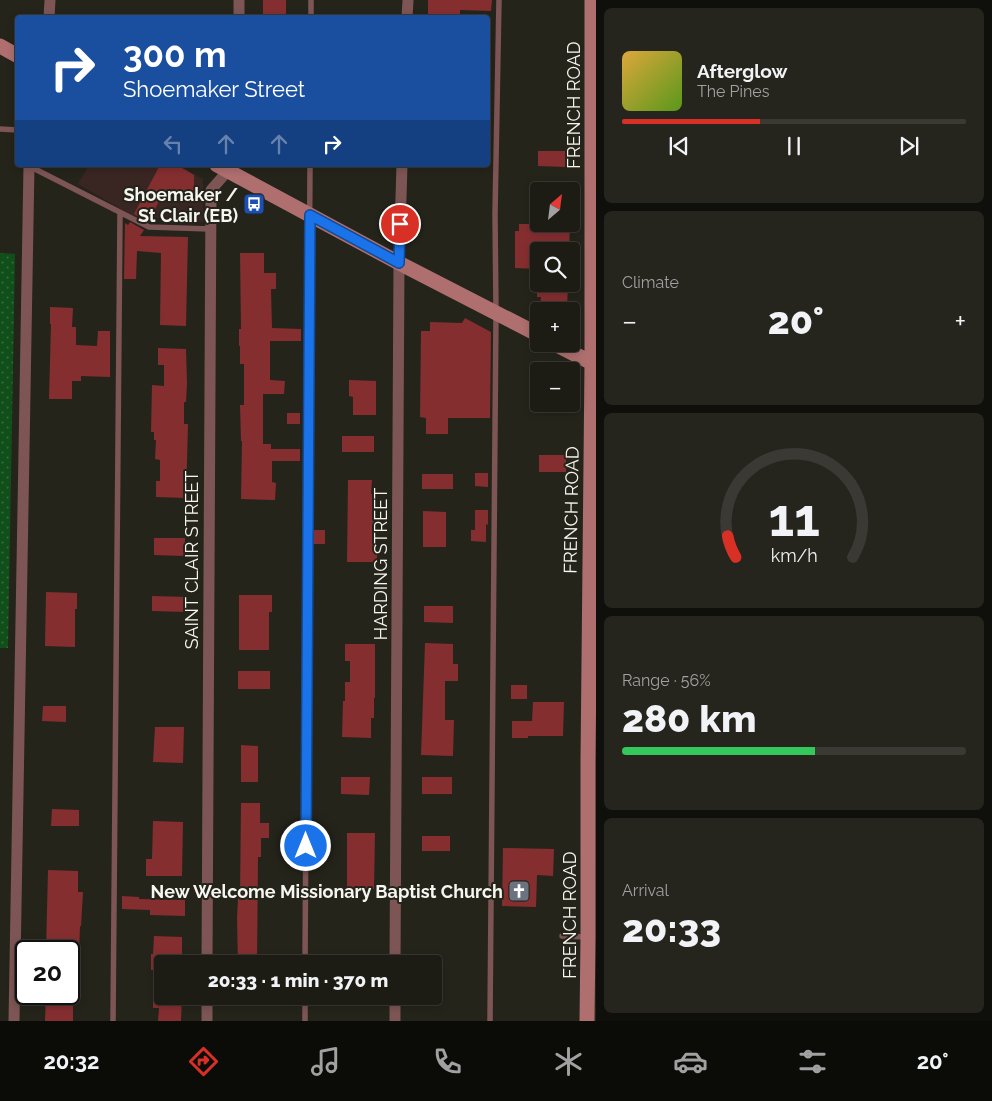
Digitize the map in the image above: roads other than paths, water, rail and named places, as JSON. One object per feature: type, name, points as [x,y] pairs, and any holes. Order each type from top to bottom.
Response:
[{"type":"street","points":[[49,15],[50,0]]},
{"type":"street","points":[[239,0],[239,15]]},
{"type":"street","points":[[407,15],[408,0]]},
{"type":"street","name":"FRENCH ROAD","points":[[587,1021],[592,762],[594,364],[592,0]]},
{"type":"street","points":[[0,46],[15,54]]},
{"type":"street","points":[[14,1021],[29,167]]},
{"type":"street","points":[[225,167],[399,263],[530,330]]},
{"type":"street","name":"SAINT CLAIR STREET","points":[[207,955],[210,229],[211,190],[225,167]]},
{"type":"street","name":"HARDING STREET","points":[[395,955],[399,263],[402,167]]},
{"type":"street","points":[[571,352],[594,364]]},
{"type":"street","points":[[207,1005],[207,1021]]},
{"type":"street","points":[[395,1005],[395,1021]]},
{"type":"lane","points":[[311,15],[312,0]]},
{"type":"lane","points":[[490,1021],[496,313],[495,214],[499,0]]},
{"type":"lane","points":[[0,129],[15,130]]},
{"type":"lane","points":[[31,167],[149,227],[210,229]]},
{"type":"lane","points":[[305,955],[310,167]]},
{"type":"lane","points":[[113,1021],[120,213]]},
{"type":"lane","points":[[562,936],[588,937]]},
{"type":"lane","points":[[305,1005],[305,1021]]},
{"type":"place","name":"Shoemaker / St Clair (EB)","points":[[254,204]]},
{"type":"place","name":"New Welcome Missionary Baptist Church","points":[[519,891]]}]
